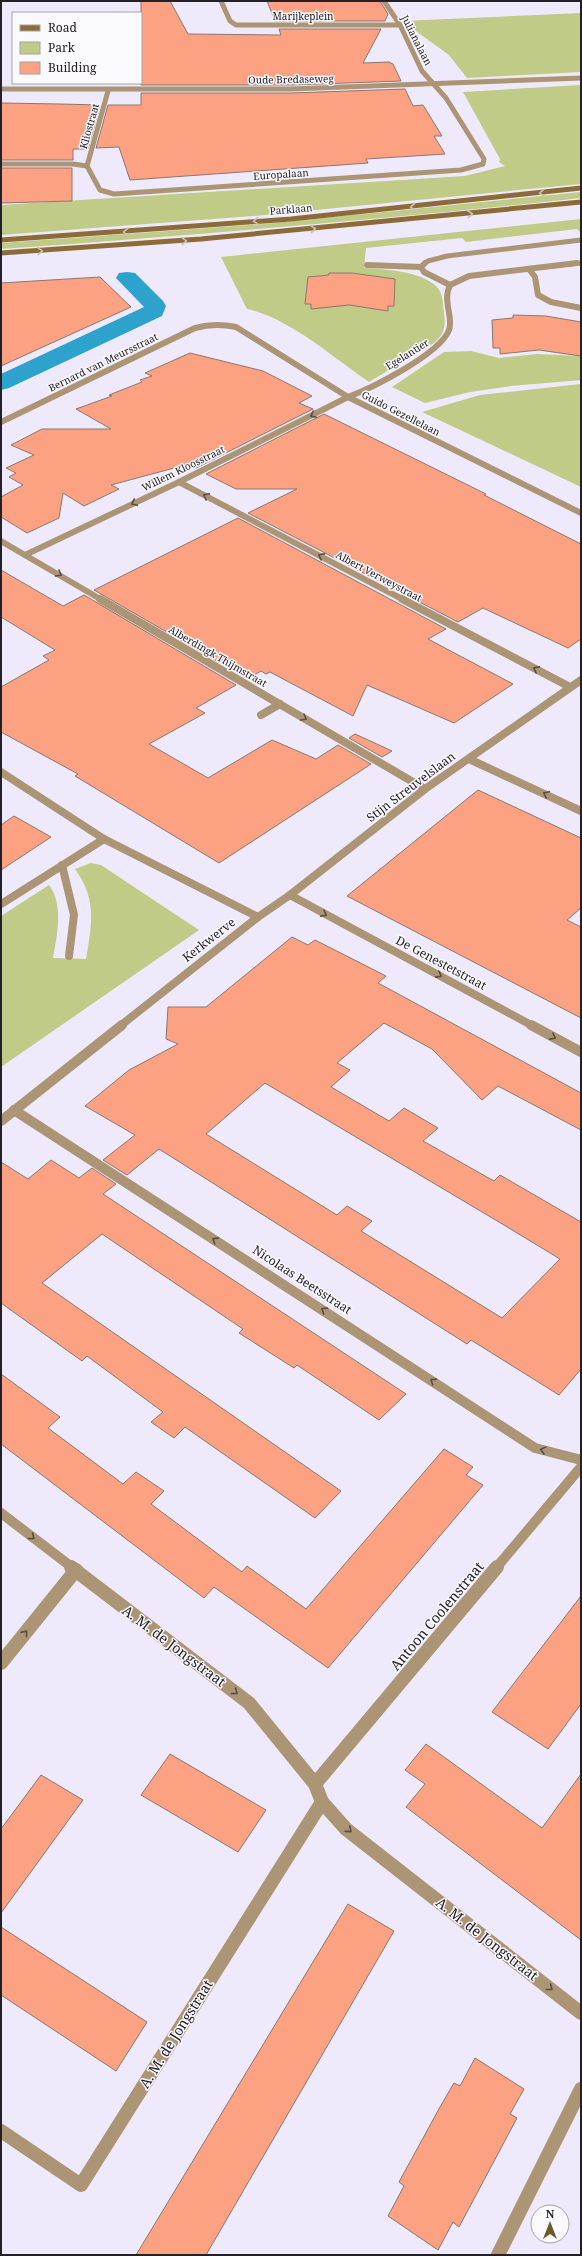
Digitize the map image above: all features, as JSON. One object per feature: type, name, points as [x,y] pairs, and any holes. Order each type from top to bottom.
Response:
[{"type":"street","name":"Marijkeplein","points":[[221,1],[230,21],[236,25],[400,25]]},
{"type":"street","name":"Julianalaan","points":[[384,1],[400,25],[422,71],[435,86]]},
{"type":"street","name":"Oude Bredaseweg","points":[[1,89],[108,91],[435,86],[581,78]]},
{"type":"street","name":"Europalaan","points":[[87,166],[100,190],[114,194],[461,170],[483,164],[484,159],[446,98],[435,86]]},
{"type":"street","name":"Kliostraat","points":[[87,166],[108,91]]},
{"type":"street","points":[[1,164],[87,166]]},
{"type":"street","name":"Parklaan","points":[[1,240],[346,213],[581,188]]},
{"type":"street","name":"Parklaan","points":[[1,254],[201,240],[581,202]]},
{"type":"street","points":[[367,265],[421,267],[428,261],[447,256],[581,240]]},
{"type":"street","points":[[421,267],[424,272],[450,285],[469,276],[581,264]]},
{"type":"street","points":[[529,269],[534,277],[538,294],[551,302],[581,308]]},
{"type":"street","name":"Egelantier","points":[[348,397],[370,389],[439,346],[450,329],[446,293],[450,285]]},
{"type":"street","name":"Guido Gezellelaan","points":[[216,324],[236,327],[348,397],[581,513]]},
{"type":"street","name":"Bernard van Meursstraat","points":[[1,422],[195,328],[216,324]]},
{"type":"street","name":"Willem Kloosstraat","points":[[25,555],[180,482],[348,397]]},
{"type":"street","name":"Albert Verweystraat","points":[[180,482],[570,687]]},
{"type":"street","name":"Alberdingk Thijmstraat","points":[[1,541],[425,789]]},
{"type":"street","name":"Stijn Streuvelslaan","points":[[258,917],[290,895],[425,789],[581,680]]},
{"type":"street","points":[[261,715],[280,704]]},
{"type":"street","points":[[469,759],[581,811]]},
{"type":"street","name":"Kerkwerve","points":[[1,772],[104,839],[258,917],[1,1121]]},
{"type":"street","points":[[1,904],[104,839]]},
{"type":"street","points":[[62,865],[74,914],[69,956]]},
{"type":"street","name":"De Genestetstraat","points":[[290,895],[581,1052]]},
{"type":"street","name":"Nicolaas Beetsstraat","points":[[14,1110],[535,1448],[581,1460]]},
{"type":"street","name":"Antoon Coolenstraat","points":[[315,1784],[581,1467]]},
{"type":"street","name":"A. M. de Jongstraat","points":[[1,1513],[249,1703],[315,1784],[322,1802],[346,1829],[581,2012]]},
{"type":"street","points":[[1,1663],[76,1570]]},
{"type":"street","name":"A. M. de Jongstraat","points":[[1,2131],[80,2185],[322,1802]]},
{"type":"street","points":[[498,2255],[581,2090]]},
{"type":"green space","points":[[581,13],[581,72],[467,78],[449,55],[402,21]]},
{"type":"green space","points":[[581,85],[581,184],[253,216],[1,235],[1,205],[465,176],[505,166],[499,162],[500,159],[463,92]]},
{"type":"green space","points":[[581,192],[581,198],[436,213],[1,249],[1,243],[264,224]]},
{"type":"green space","points":[[581,219],[581,233],[577,229],[466,242],[462,238],[366,248],[364,268],[392,270],[413,274],[422,277],[437,287],[442,299],[445,318],[444,330],[434,343],[369,382],[295,330],[263,314],[247,309],[221,257]]},
{"type":"green space","points":[[471,351],[499,358],[537,354],[581,356],[581,380],[511,386],[470,392],[425,403],[392,387],[444,352]]},
{"type":"green space","points":[[581,384],[581,487],[422,412],[480,395]]},
{"type":"green space","points":[[91,863],[101,865],[199,930],[1,1067],[1,916],[49,885],[54,893],[58,911],[53,958],[86,959],[91,923],[90,901],[82,880],[75,869]]},
{"type":"building","points":[[141,1],[170,1],[188,34],[281,35],[279,29],[381,29],[363,63],[389,62],[393,64],[401,81],[291,85],[141,85]]},
{"type":"building","points":[[267,1],[380,1],[388,14],[385,21],[275,21]]},
{"type":"building","points":[[405,89],[413,106],[423,105],[442,136],[434,136],[445,154],[366,159],[368,163],[130,180],[119,147],[96,148],[108,105],[141,105],[141,93],[291,93]]},
{"type":"building","points":[[1,103],[100,105],[88,149],[73,149],[73,160],[1,160]]},
{"type":"building","points":[[1,168],[72,168],[72,201],[1,203]]},
{"type":"building","points":[[329,273],[352,273],[395,279],[394,306],[388,306],[388,311],[349,305],[311,309],[311,304],[305,304],[308,277],[329,275]]},
{"type":"building","points":[[100,277],[131,307],[1,366],[1,283]]},
{"type":"building","points":[[513,315],[546,316],[581,322],[581,356],[539,350],[500,354],[500,348],[493,348],[492,320],[513,318]]},
{"type":"building","points":[[190,353],[263,371],[312,396],[299,403],[313,409],[196,468],[189,464],[111,485],[119,489],[84,506],[63,493],[59,518],[27,533],[1,517],[1,497],[23,485],[9,477],[16,473],[6,468],[34,455],[11,445],[42,429],[111,429],[76,409],[112,396],[109,395],[142,382],[140,380],[152,376],[145,373]]},
{"type":"building","points":[[324,414],[486,494],[484,495],[581,544],[581,639],[568,648],[483,608],[458,622],[248,513],[297,489],[236,489],[206,474]]},
{"type":"building","points":[[238,518],[446,629],[428,639],[513,684],[454,723],[367,685],[353,716],[270,672],[266,674],[261,671],[248,679],[94,590]]},
{"type":"building","points":[[1,570],[63,606],[84,595],[236,685],[196,708],[205,713],[149,744],[208,778],[272,740],[316,759],[338,745],[371,764],[219,863],[75,776],[78,774],[1,732],[1,687],[49,660],[43,656],[55,650],[1,617]]},
{"type":"building","points":[[355,734],[392,751],[382,757],[349,738]]},
{"type":"building","points":[[478,790],[581,838],[581,908],[567,920],[581,927],[581,1018],[347,896]]},
{"type":"building","points":[[14,816],[51,837],[1,870],[1,825]]},
{"type":"building","points":[[292,937],[308,945],[315,940],[386,976],[378,983],[581,1093],[581,1130],[498,1086],[482,1100],[432,1049],[384,1023],[337,1063],[350,1070],[331,1087],[389,1121],[404,1108],[438,1128],[423,1141],[494,1181],[500,1175],[581,1222],[581,1369],[559,1395],[471,1340],[467,1344],[159,1149],[127,1175],[103,1160],[135,1135],[85,1106],[129,1070],[178,1044],[166,1039],[168,1007],[206,1007]],"holes":[[[265,1083],[560,1259],[502,1318],[361,1231],[372,1221],[347,1206],[337,1215],[206,1134]]]},
{"type":"building","points":[[51,1160],[79,1178],[92,1168],[116,1184],[103,1194],[406,1394],[379,1420],[297,1365],[294,1368],[239,1333],[243,1329],[102,1234],[42,1283],[341,1491],[315,1518],[185,1427],[174,1438],[151,1422],[163,1412],[87,1356],[82,1361],[1,1303],[1,1162],[28,1179]]},
{"type":"building","points":[[1,1374],[60,1417],[48,1428],[123,1484],[136,1472],[164,1491],[151,1504],[242,1572],[247,1566],[306,1609],[444,1449],[473,1467],[466,1475],[483,1485],[328,1668],[214,1587],[204,1598],[1,1444]]},
{"type":"building","points":[[581,1596],[581,1704],[548,1749],[492,1712]]},
{"type":"building","points":[[426,1744],[542,1828],[581,1774],[581,1940],[406,1807],[425,1784],[405,1770]]},
{"type":"building","points":[[170,1754],[266,1810],[238,1852],[141,1795]]},
{"type":"building","points":[[41,1775],[83,1800],[1,1913],[1,1829]]},
{"type":"building","points":[[348,1904],[394,1931],[206,2255],[136,2255]]},
{"type":"building","points":[[1,1927],[147,2022],[116,2071],[1,1995]]},
{"type":"building","points":[[475,2058],[524,2089],[510,2114],[517,2118],[459,2227],[453,2222],[438,2250],[388,2216],[404,2186],[399,2182],[440,2107],[454,2083],[460,2086]]},
{"type":"waterway","points":[[1,383],[154,311],[155,306],[127,278]]}]
